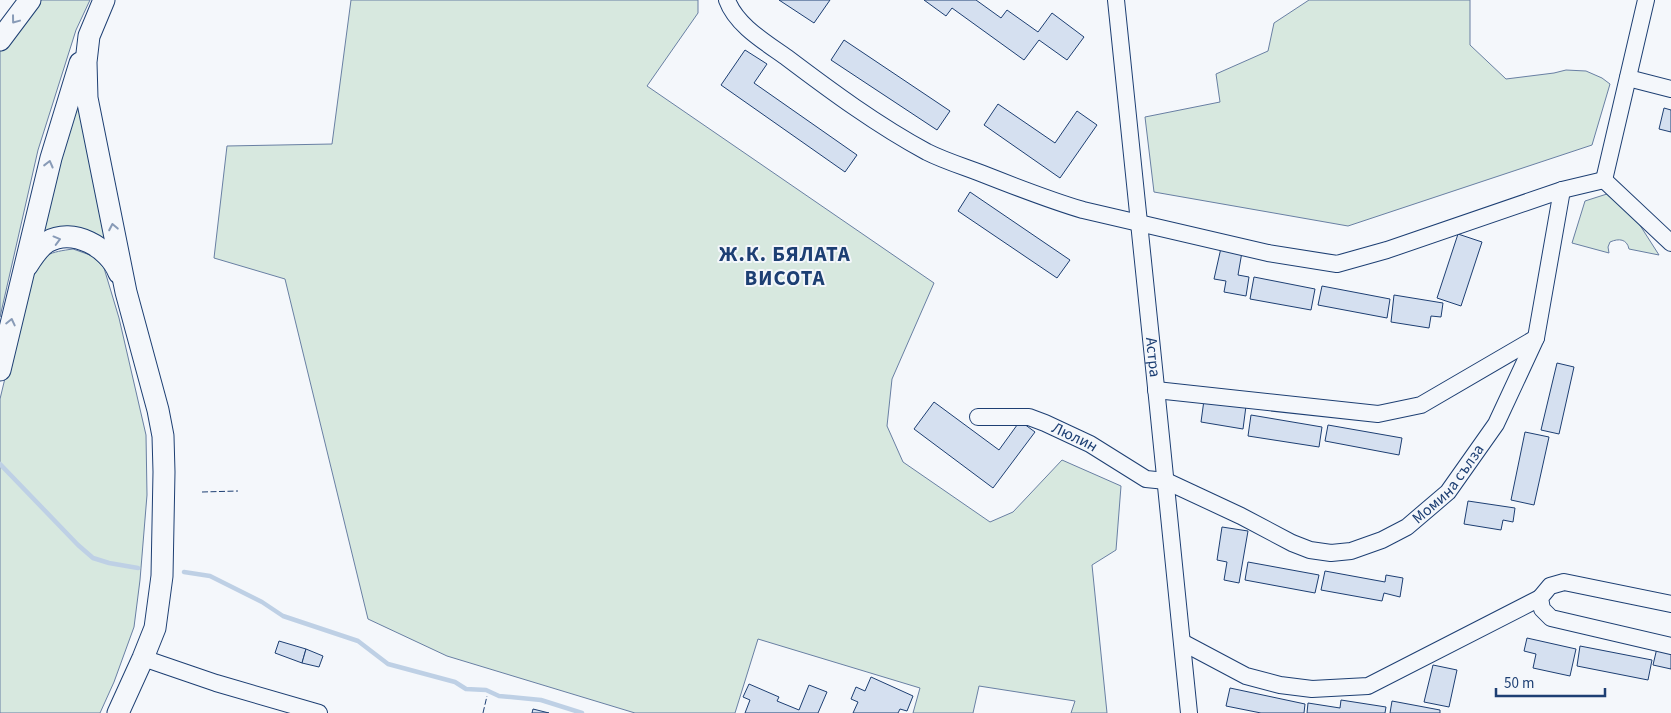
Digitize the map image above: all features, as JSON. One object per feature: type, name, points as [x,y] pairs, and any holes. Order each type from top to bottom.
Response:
[{"type":"main road","points":[[0,40],[30,0]]},
{"type":"main road","points":[[0,370],[51,158],[89,36],[104,0]]},
{"type":"main road","points":[[89,36],[85,70],[86,98],[126,292],[158,410],[163,436],[164,509],[162,576],[155,628],[118,713]]},
{"type":"main road","points":[[23,272],[37,250],[47,242],[60,237],[72,238],[87,241],[100,248],[118,269],[126,292]]},
{"type":"street","points":[[727,0],[730,9],[737,17],[763,40],[857,110],[929,153],[1053,202],[1268,253],[1337,264],[1387,250],[1562,190],[1604,180]]},
{"type":"street","name":"Астра","points":[[1116,0],[1141,224],[1156,390],[1190,713]]},
{"type":"street","points":[[1604,180],[1646,0]]},
{"type":"street","points":[[1628,78],[1671,89]]},
{"type":"street","points":[[1604,180],[1671,243]]},
{"type":"street","name":"Момина сълза","points":[[1166,481],[1310,550],[1332,554],[1351,551],[1382,540],[1407,527],[1448,492],[1496,424],[1536,338],[1562,190]]},
{"type":"street","points":[[1156,390],[1378,414],[1421,405],[1536,338]]},
{"type":"street","name":"Люлин","points":[[978,417],[1029,417],[1090,444],[1146,479],[1166,481]]},
{"type":"street","points":[[1182,642],[1246,676],[1280,685],[1312,689],[1368,686],[1540,598],[1550,586],[1564,582],[1671,604]]},
{"type":"street","points":[[1540,598],[1542,610],[1552,618],[1671,646]]},
{"type":"street","points":[[143,658],[216,683],[319,713]]},
{"type":"shaded area","points":[[39,0],[90,0],[76,30],[38,150],[0,317],[0,51]]},
{"type":"shaded area","points":[[351,0],[698,0],[698,13],[647,86],[934,283],[892,379],[887,426],[903,462],[990,522],[1013,512],[1062,460],[1121,486],[1116,550],[1092,565],[1107,713],[1071,713],[1075,701],[979,686],[973,713],[913,713],[920,688],[758,639],[735,713],[635,713],[447,656],[368,619],[285,279],[214,258],[227,146],[332,144]]},
{"type":"shaded area","points":[[1309,0],[1470,0],[1470,45],[1506,79],[1566,70],[1586,71],[1610,84],[1592,145],[1348,226],[1154,192],[1145,117],[1220,102],[1216,74],[1268,51],[1274,23]]},
{"type":"shaded area","points":[[78,102],[106,241],[40,233]]},
{"type":"shaded area","points":[[1610,193],[1636,219],[1659,255],[1629,249],[1624,241],[1619,240],[1610,242],[1608,247],[1609,253],[1572,243],[1585,201]]},
{"type":"shaded area","points":[[73,249],[93,256],[104,268],[119,318],[146,435],[147,495],[134,627],[114,682],[100,713],[0,713],[0,399],[30,274],[38,262],[47,255]]},
{"type":"building","points":[[779,0],[830,0],[814,23]]},
{"type":"building","points":[[924,0],[976,0],[1001,18],[1007,10],[1038,32],[1052,13],[1084,37],[1067,60],[1039,40],[1024,60],[952,8],[946,16]]},
{"type":"building","points":[[844,40],[950,111],[937,130],[831,60]]},
{"type":"building","points":[[745,50],[767,64],[754,83],[857,155],[845,172],[721,85]]},
{"type":"building","points":[[998,104],[1055,143],[1077,111],[1097,125],[1060,178],[984,125]]},
{"type":"building","points":[[1664,108],[1671,110],[1671,132],[1659,129]]},
{"type":"building","points":[[970,192],[1070,260],[1057,278],[958,211]]},
{"type":"building","points":[[1458,234],[1482,242],[1461,306],[1437,298]]},
{"type":"building","points":[[1221,248],[1242,252],[1238,275],[1249,277],[1246,296],[1224,292],[1226,281],[1214,279]]},
{"type":"building","points":[[1254,277],[1315,289],[1311,310],[1250,299]]},
{"type":"building","points":[[1322,286],[1390,299],[1387,318],[1318,305]]},
{"type":"building","points":[[1394,295],[1443,303],[1441,317],[1431,316],[1429,328],[1391,322]]},
{"type":"building","points":[[1557,363],[1574,367],[1559,434],[1541,430]]},
{"type":"building","points":[[1204,400],[1246,406],[1243,429],[1201,422]]},
{"type":"building","points":[[934,402],[999,450],[1020,421],[1035,432],[993,488],[914,429]]},
{"type":"building","points":[[1251,415],[1322,427],[1319,447],[1248,436]]},
{"type":"building","points":[[1328,425],[1402,438],[1399,455],[1325,441]]},
{"type":"building","points":[[1525,432],[1549,437],[1534,505],[1511,500]]},
{"type":"building","points":[[1468,501],[1515,508],[1513,522],[1503,520],[1501,530],[1464,524]]},
{"type":"building","points":[[1222,527],[1248,531],[1239,583],[1224,580],[1227,562],[1217,560]]},
{"type":"building","points":[[1248,562],[1319,575],[1315,593],[1245,580]]},
{"type":"building","points":[[1325,571],[1385,582],[1386,575],[1403,578],[1400,597],[1384,593],[1382,601],[1321,590]]},
{"type":"building","points":[[1527,638],[1576,649],[1570,676],[1533,668],[1536,654],[1524,651]]},
{"type":"building","points":[[279,641],[306,649],[302,663],[275,653]]},
{"type":"building","points":[[1580,646],[1652,660],[1648,680],[1577,666]]},
{"type":"building","points":[[1657,648],[1671,652],[1671,669],[1653,665]]},
{"type":"building","points":[[306,649],[323,656],[319,667],[302,663]]},
{"type":"building","points":[[1433,665],[1457,670],[1449,707],[1424,702]]},
{"type":"building","points":[[871,677],[913,696],[907,711],[900,709],[898,713],[853,713],[858,702],[851,699],[856,687],[865,691]]},
{"type":"building","points":[[749,684],[779,697],[777,701],[799,710],[809,685],[827,692],[818,713],[745,713],[750,700],[743,697]]},
{"type":"building","points":[[1230,688],[1305,704],[1304,713],[1261,713],[1226,706]]},
{"type":"building","points":[[1341,700],[1386,707],[1385,713],[1307,713],[1308,703],[1340,708]]},
{"type":"building","points":[[1392,701],[1440,710],[1440,713],[1390,713]]},
{"type":"building","points":[[533,709],[549,713],[532,713]]},
{"type":"waterway","points":[[0,464],[78,545],[93,558],[138,568]]},
{"type":"waterway","points":[[184,572],[210,576],[262,602],[283,616],[358,641],[388,664],[455,682],[466,689],[486,690],[499,696],[541,700],[582,713]]},
{"type":"fence","points":[[202,492],[238,491]]},
{"type":"fence","points":[[483,713],[487,696]]},
{"type":"district","name":"Ж.К. БЯЛАТА ВИСОТА","points":[[785,266]]}]
